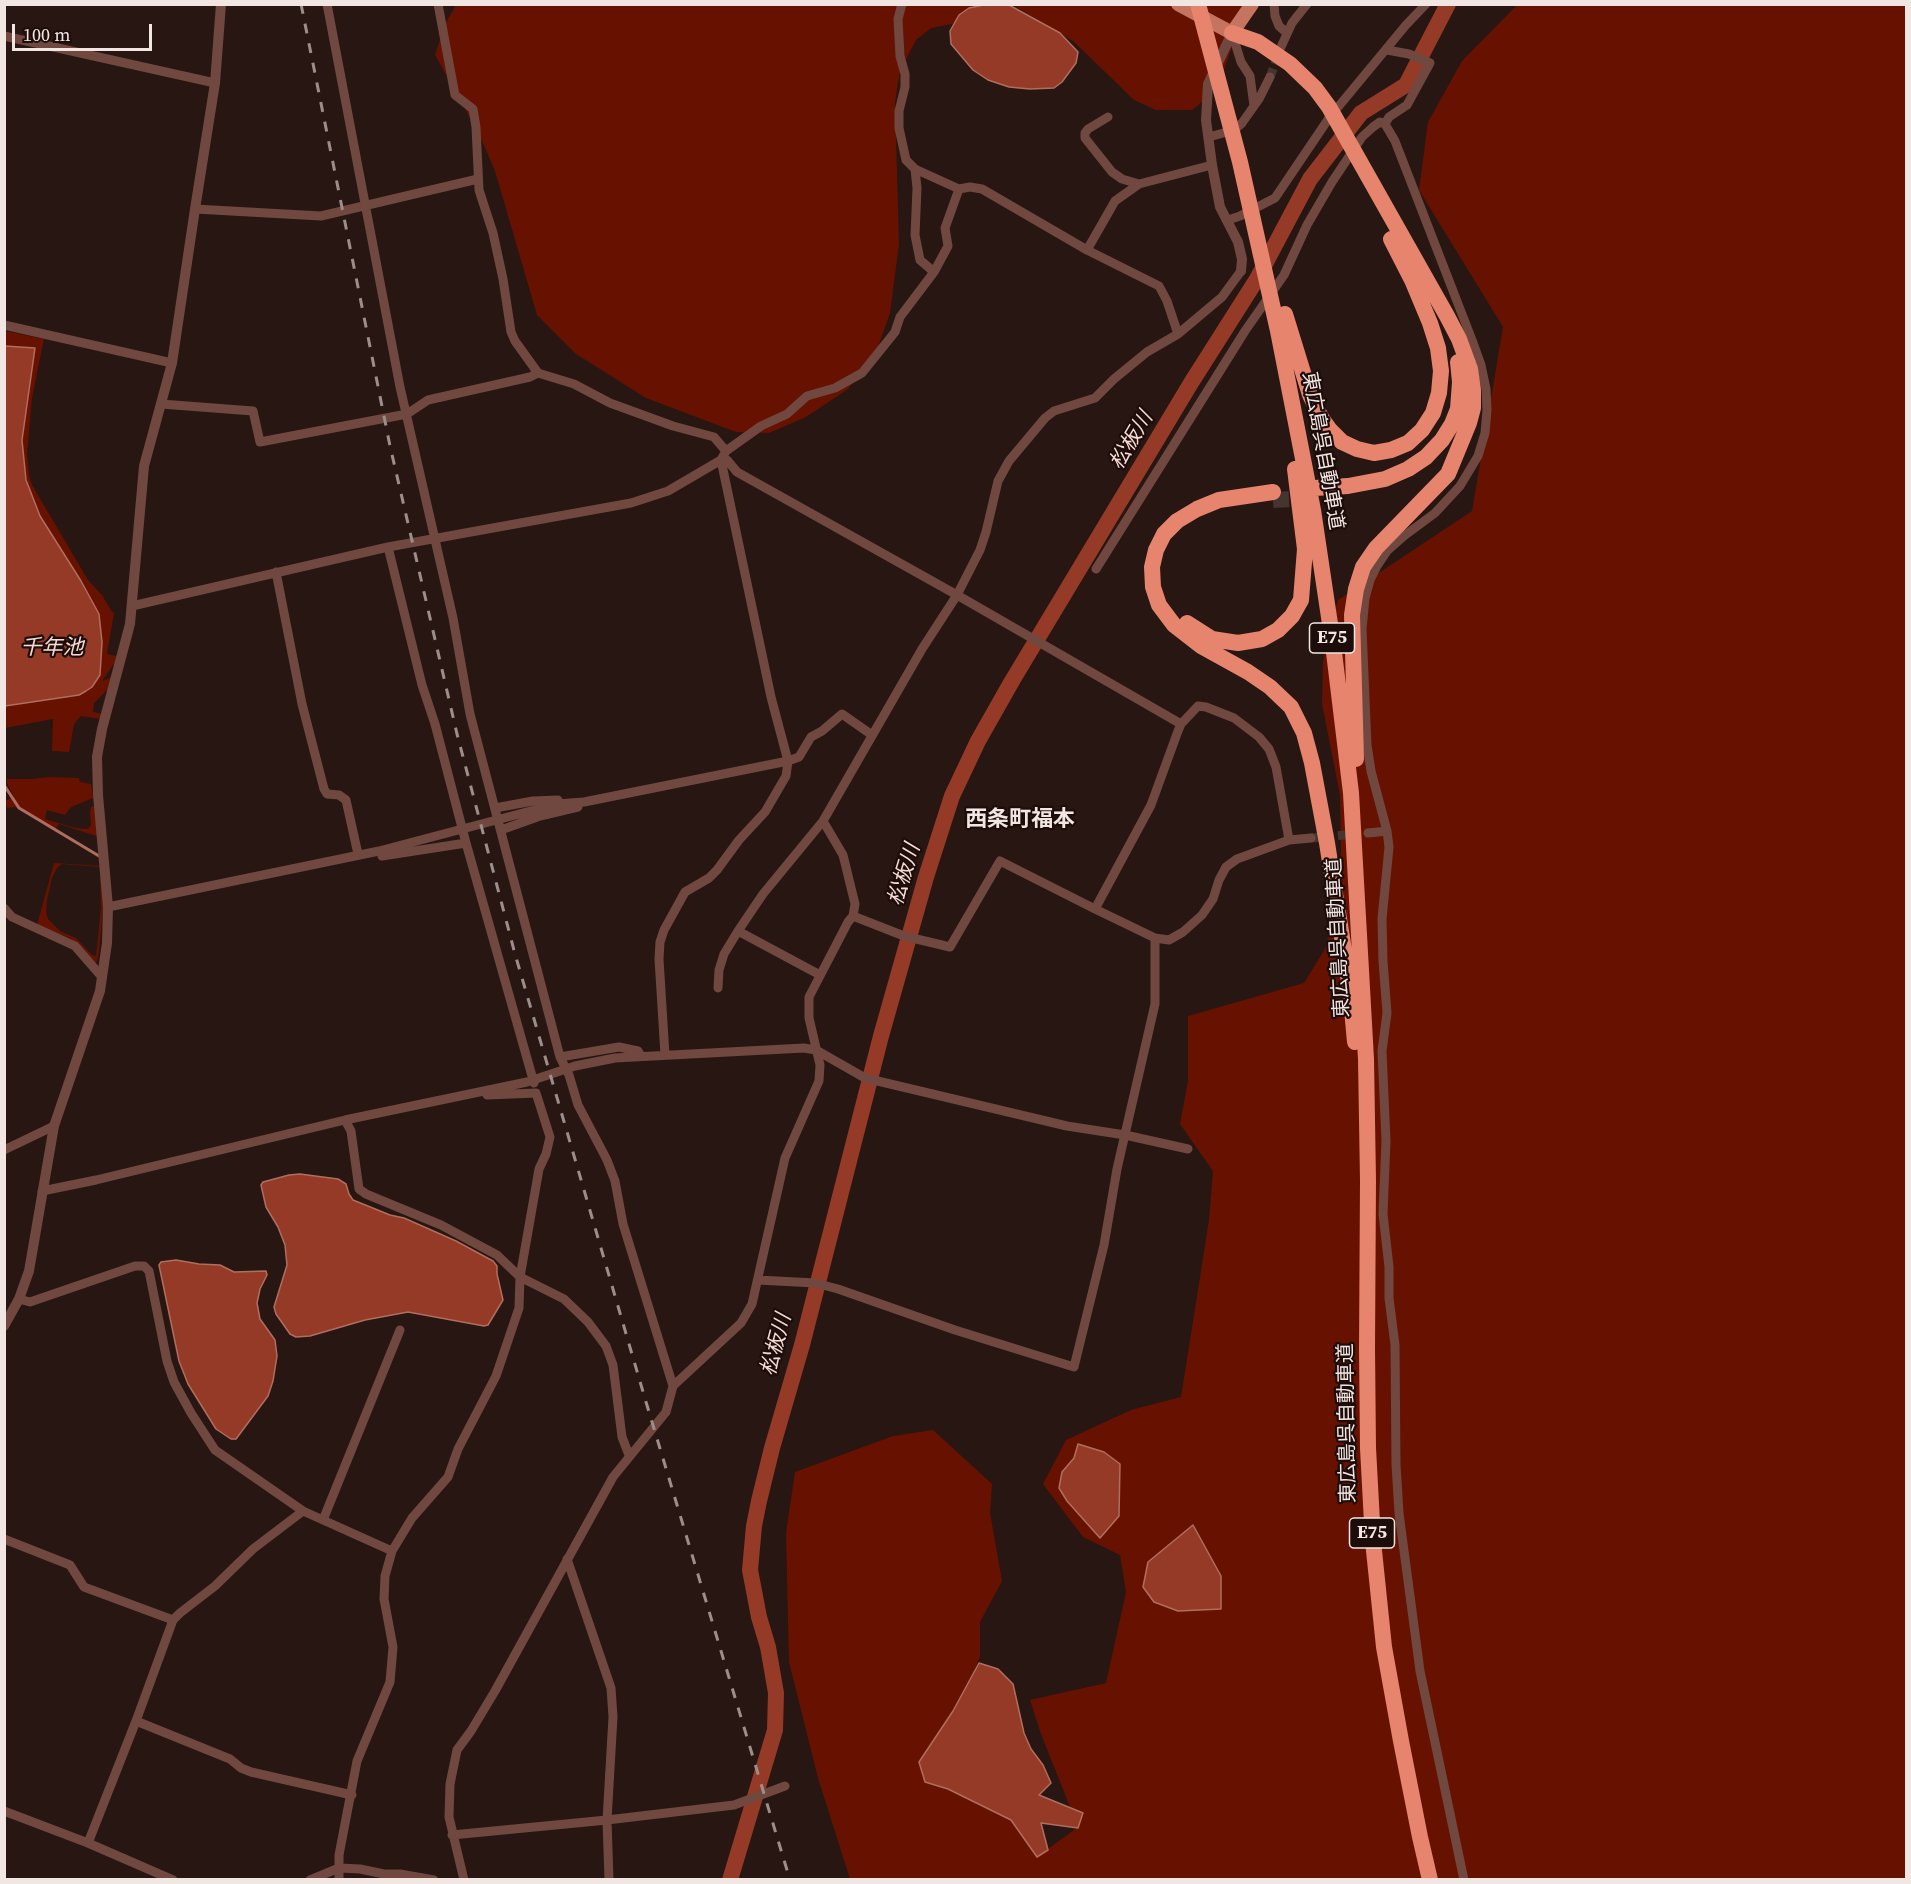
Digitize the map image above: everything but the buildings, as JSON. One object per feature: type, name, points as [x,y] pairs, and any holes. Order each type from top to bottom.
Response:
[{"type":"highway","points":[[1198,4],[1240,162],[1310,395],[1322,419],[1342,442],[1374,453],[1391,450],[1408,443],[1422,429],[1432,413],[1439,393],[1441,371],[1436,340],[1412,280],[1353,157]]},
{"type":"highway","points":[[1232,33],[1258,42],[1290,64],[1315,88],[1326,111],[1459,339],[1470,369],[1473,408],[1448,474],[1376,548],[1364,567],[1356,588],[1352,615],[1358,796],[1357,879]]},
{"type":"highway","points":[[1240,162],[1278,331],[1289,400],[1305,549],[1301,600],[1293,616],[1278,630],[1262,639],[1238,642],[1212,639],[1192,627],[1178,614],[1164,586],[1163,560],[1169,546],[1182,528],[1203,516],[1273,496],[1219,500],[1177,521],[1164,534],[1156,550],[1152,567],[1153,587],[1159,605],[1174,625],[1201,646],[1270,687],[1291,707],[1304,733],[1327,843],[1350,988],[1368,1181]]},
{"type":"highway","points":[[1412,280],[1425,294],[1439,319],[1451,342],[1458,363],[1460,396],[1458,410],[1452,424],[1442,440],[1426,457],[1408,469],[1366,484],[1316,493],[1350,494],[1381,489],[1404,480],[1436,460],[1459,430],[1473,390]]},
{"type":"highway","name":"東広島呉自動車道","points":[[1289,400],[1313,510],[1333,644],[1351,793],[1366,1059],[1368,1448],[1372,1541],[1388,1668],[1430,1880]]},
{"type":"main road","points":[[1178,4],[1232,33],[1252,4]]},
{"type":"street","points":[[4,1326],[19,1299],[29,1271],[54,1126],[100,991],[107,943],[108,907],[97,757],[102,729],[130,624],[144,466],[172,363],[216,83],[221,4]]},
{"type":"street","points":[[327,4],[363,208],[430,539],[453,618],[470,714],[560,1056],[569,1075],[578,1105],[607,1160],[615,1181],[623,1224],[673,1386]]},
{"type":"street","points":[[438,4],[455,95],[473,109],[479,190],[498,256],[511,332],[538,372],[574,384],[610,402],[673,426],[714,437],[724,456],[737,472],[1181,724]]},
{"type":"street","points":[[902,4],[898,19],[905,87],[899,111],[899,128],[906,160],[915,169],[959,189],[970,187],[982,189],[1087,250],[1159,286],[1167,301],[1178,334]]},
{"type":"street","points":[[1274,4],[1279,26],[1287,33]]},
{"type":"street","points":[[1281,47],[1287,33],[1307,4]]},
{"type":"street","points":[[1228,220],[1275,198],[1329,118],[1426,4]]},
{"type":"street","points":[[1232,33],[1241,62],[1250,76],[1254,106]]},
{"type":"street","points":[[718,988],[719,970],[724,954],[763,894],[823,821],[922,649],[957,595],[980,550],[998,481],[1009,461],[1045,418],[1054,411],[1095,398],[1147,352],[1178,334],[1222,297],[1241,271],[1242,259],[1238,242],[1220,207],[1206,120],[1208,84],[1232,33]]},
{"type":"street","points":[[4,36],[216,83]]},
{"type":"street","points":[[1385,124],[1389,117],[1407,105],[1430,63],[1409,54],[1387,50]]},
{"type":"street","points":[[1209,137],[1234,130],[1242,123],[1270,77]]},
{"type":"street","points":[[1108,117],[1088,129],[1085,138],[1112,172],[1122,179],[1139,184]]},
{"type":"street","points":[[1096,569],[1245,331],[1284,275],[1307,225],[1332,182],[1362,137],[1380,122],[1385,124],[1395,141],[1472,340],[1483,373],[1487,410],[1485,433],[1470,472],[1435,513],[1387,551],[1370,580],[1365,598],[1362,629],[1367,745],[1389,847],[1382,920],[1387,1013],[1382,1051],[1386,1141],[1383,1214],[1395,1345],[1396,1464],[1399,1513],[1420,1671],[1464,1880]]},
{"type":"street","points":[[1087,250],[1115,201],[1139,184],[1212,165]]},
{"type":"street","points":[[915,169],[917,188],[915,235],[920,260],[934,272]]},
{"type":"street","points":[[195,209],[321,216],[363,208],[478,179]]},
{"type":"street","points":[[132,606],[389,547],[631,503],[668,491],[724,456],[761,426],[787,414],[807,396],[835,388],[862,373],[895,332],[900,317],[934,272],[948,246],[945,228],[959,189]]},
{"type":"street","points":[[4,325],[172,363]]},
{"type":"street","points":[[161,404],[253,411],[260,442],[405,414],[428,400],[530,377],[538,372]]},
{"type":"street","points":[[665,1055],[658,959],[664,930],[686,892],[709,878],[717,870],[739,840],[765,812],[786,776],[788,761],[771,698],[724,456]]},
{"type":"street","points":[[339,1880],[339,1855],[357,1761],[390,1682],[393,1647],[384,1599],[385,1576],[392,1551],[412,1518],[448,1477],[458,1449],[495,1376],[519,1308],[520,1277],[539,1169],[550,1137],[466,843],[435,724],[422,685],[389,547]]},
{"type":"street","points":[[276,572],[302,704],[324,789],[327,794],[339,795],[346,800],[358,854]]},
{"type":"street","points":[[1095,909],[1151,805],[1181,724],[1198,706],[1234,718],[1259,737],[1269,749],[1276,767],[1290,840]]},
{"type":"street","points":[[108,907],[379,851],[557,804],[584,802],[788,761],[799,757],[811,737],[842,714],[872,735]]},
{"type":"street","points":[[495,808],[533,801],[561,799],[584,802]]},
{"type":"street","points":[[501,830],[540,816],[582,807],[584,802]]},
{"type":"street","points":[[464,1880],[449,1817],[450,1784],[457,1750],[495,1691],[613,1477],[666,1412],[673,1386],[741,1323],[752,1304],[784,1158],[819,1081],[820,1065],[809,1018],[809,997],[853,916],[855,904],[843,855],[823,821]]},
{"type":"street","points":[[1368,833],[1387,831]]},
{"type":"street","points":[[853,916],[904,936],[950,947],[1000,861],[1155,938],[1169,940],[1183,932],[1202,915],[1213,899],[1226,867],[1237,859],[1290,840],[1311,838]]},
{"type":"street","points":[[379,851],[380,856],[466,843]]},
{"type":"street","points":[[4,908],[12,917],[75,946],[102,977]]},
{"type":"street","points":[[738,931],[820,975]]},
{"type":"street","points":[[758,1280],[815,1283],[838,1289],[955,1330],[1074,1366],[1104,1245],[1125,1135],[1155,1004],[1155,938]]},
{"type":"street","points":[[560,1056],[619,1047],[638,1051],[641,1056]]},
{"type":"street","points":[[42,1191],[345,1120],[527,1082],[575,1066],[615,1058],[804,1048],[816,1050],[865,1078],[1067,1125],[1188,1149]]},
{"type":"street","points":[[820,1065],[831,1060]]},
{"type":"street","points":[[464,1096],[536,1093]]},
{"type":"street","points":[[345,1120],[351,1131],[359,1189],[441,1225],[497,1255],[520,1277],[564,1299],[588,1322],[606,1346],[613,1365],[622,1437],[629,1455]]},
{"type":"street","points":[[4,1150],[54,1126]]},
{"type":"street","points":[[19,1299],[30,1302],[135,1266],[144,1266],[149,1271],[167,1361],[174,1382],[215,1450],[303,1511],[392,1551]]},
{"type":"street","points":[[323,1520],[400,1330]]},
{"type":"street","points":[[87,1843],[136,1721],[173,1620],[215,1586],[253,1549],[303,1511]]},
{"type":"street","points":[[4,1539],[70,1565],[84,1587],[173,1620]]},
{"type":"street","points":[[567,1559],[611,1688],[613,1717],[607,1820],[609,1880]]},
{"type":"street","points":[[136,1721],[230,1759],[241,1768],[251,1772],[352,1795]]},
{"type":"street","points":[[452,1835],[734,1805],[785,1786]]},
{"type":"street","points":[[4,1811],[173,1880]]},
{"type":"street","points":[[310,1880],[339,1868],[434,1880]]},
{"type":"shaded area","points":[[456,5],[985,5],[952,24],[931,28],[916,40],[900,71],[895,102],[899,244],[890,313],[877,350],[848,389],[806,417],[769,433],[736,432],[646,398],[576,354],[537,315],[495,171],[479,134],[435,55],[445,24]]},
{"type":"shaded area","points":[[1013,5],[1247,5],[1222,75],[1206,99],[1192,110],[1156,110],[1134,100],[1073,41]]},
{"type":"shaded area","points":[[1517,5],[1906,5],[1906,1879],[850,1879],[818,1778],[789,1662],[786,1533],[795,1472],[893,1436],[933,1430],[992,1484],[990,1513],[1002,1581],[980,1622],[980,1657],[925,1782],[948,1789],[1012,1820],[1037,1857],[1078,1827],[1030,1700],[1106,1683],[1126,1592],[1120,1555],[1083,1537],[1043,1484],[1066,1440],[1131,1410],[1181,1397],[1209,1220],[1213,1171],[1180,1124],[1188,1081],[1188,1016],[1304,983],[1325,949],[1336,906],[1341,853],[1340,795],[1322,704],[1323,661],[1338,600],[1472,511],[1503,327],[1419,190],[1428,122],[1462,61]]},
{"type":"shaded area","points":[[5,331],[44,339],[32,398],[27,453],[29,475],[32,485],[88,580],[114,613],[107,654],[116,656],[115,662],[102,681],[112,677],[108,689],[94,703],[93,712],[103,714],[101,719],[81,716],[74,724],[69,752],[52,751],[53,719],[5,728],[5,706],[79,695],[92,687],[100,675],[102,642],[99,614],[40,516],[26,480],[22,440],[35,348],[5,346]]},
{"type":"shaded area","points":[[79,778],[80,782],[91,784],[93,798],[71,807],[65,815],[47,810],[45,819],[75,828],[88,829],[91,825],[91,807],[94,806],[99,837],[59,824],[55,830],[15,807],[7,808],[5,801],[14,797],[7,779]]},
{"type":"shaded area","points":[[54,863],[102,866],[103,908],[99,951],[95,963],[70,938],[37,925]],"holes":[[[62,864],[100,867],[101,908],[96,956],[92,955],[76,938],[60,931],[48,919],[46,912],[52,878],[57,868]]]},
{"type":"water","points":[[989,4],[1009,5],[1060,33],[1078,52],[1076,63],[1062,82],[1054,88],[1009,87],[988,80],[973,70],[951,44],[950,31],[959,15],[969,8]]},
{"type":"water","name":"千年池","points":[[5,346],[35,348],[22,440],[26,480],[40,516],[99,614],[102,642],[100,675],[92,687],[86,691],[79,695],[5,706]]},
{"type":"water","points":[[300,1174],[338,1179],[346,1184],[353,1200],[390,1215],[404,1218],[456,1241],[493,1261],[497,1266],[503,1300],[488,1325],[408,1312],[365,1320],[310,1336],[296,1337],[290,1334],[276,1314],[274,1307],[287,1265],[285,1245],[266,1207],[261,1185],[263,1182]]},
{"type":"water","points":[[176,1260],[220,1265],[234,1272],[266,1271],[267,1275],[260,1289],[257,1303],[260,1319],[275,1340],[277,1356],[273,1381],[268,1396],[236,1439],[231,1439],[216,1429],[188,1384],[179,1361],[159,1265],[161,1262]]},
{"type":"water","points":[[1078,1444],[1104,1452],[1120,1464],[1119,1516],[1100,1538],[1067,1501],[1059,1488],[1062,1472],[1074,1458]]},
{"type":"water","points":[[1193,1525],[1221,1576],[1221,1609],[1178,1611],[1154,1602],[1143,1587],[1148,1562]]},
{"type":"water","points":[[979,1663],[998,1669],[1013,1684],[1024,1733],[1051,1783],[1039,1795],[1083,1813],[1078,1828],[1041,1823],[1048,1850],[1037,1857],[1011,1820],[948,1789],[925,1782],[919,1762],[953,1711]]},
{"type":"waterway","name":"松板川","points":[[730,1880],[775,1730],[776,1693],[750,1570],[759,1501],[802,1345],[881,1036],[926,877],[952,796],[978,741],[1012,681],[1191,383],[1257,279],[1310,179],[1361,113],[1406,85],[1448,4]]},
{"type":"waterway","points":[[4,785],[19,808],[99,856]]},
{"type":"tunnel","points":[[1270,77],[1279,54]]},
{"type":"tunnel","points":[[1273,500],[1313,498]]},
{"type":"tunnel","points":[[1311,838],[1368,833]]},
{"type":"railway","points":[[301,4],[390,446],[457,734],[515,954],[646,1402],[790,1880]]},
{"type":"district","name":"西条町福本","points":[[1020,820]]}]
